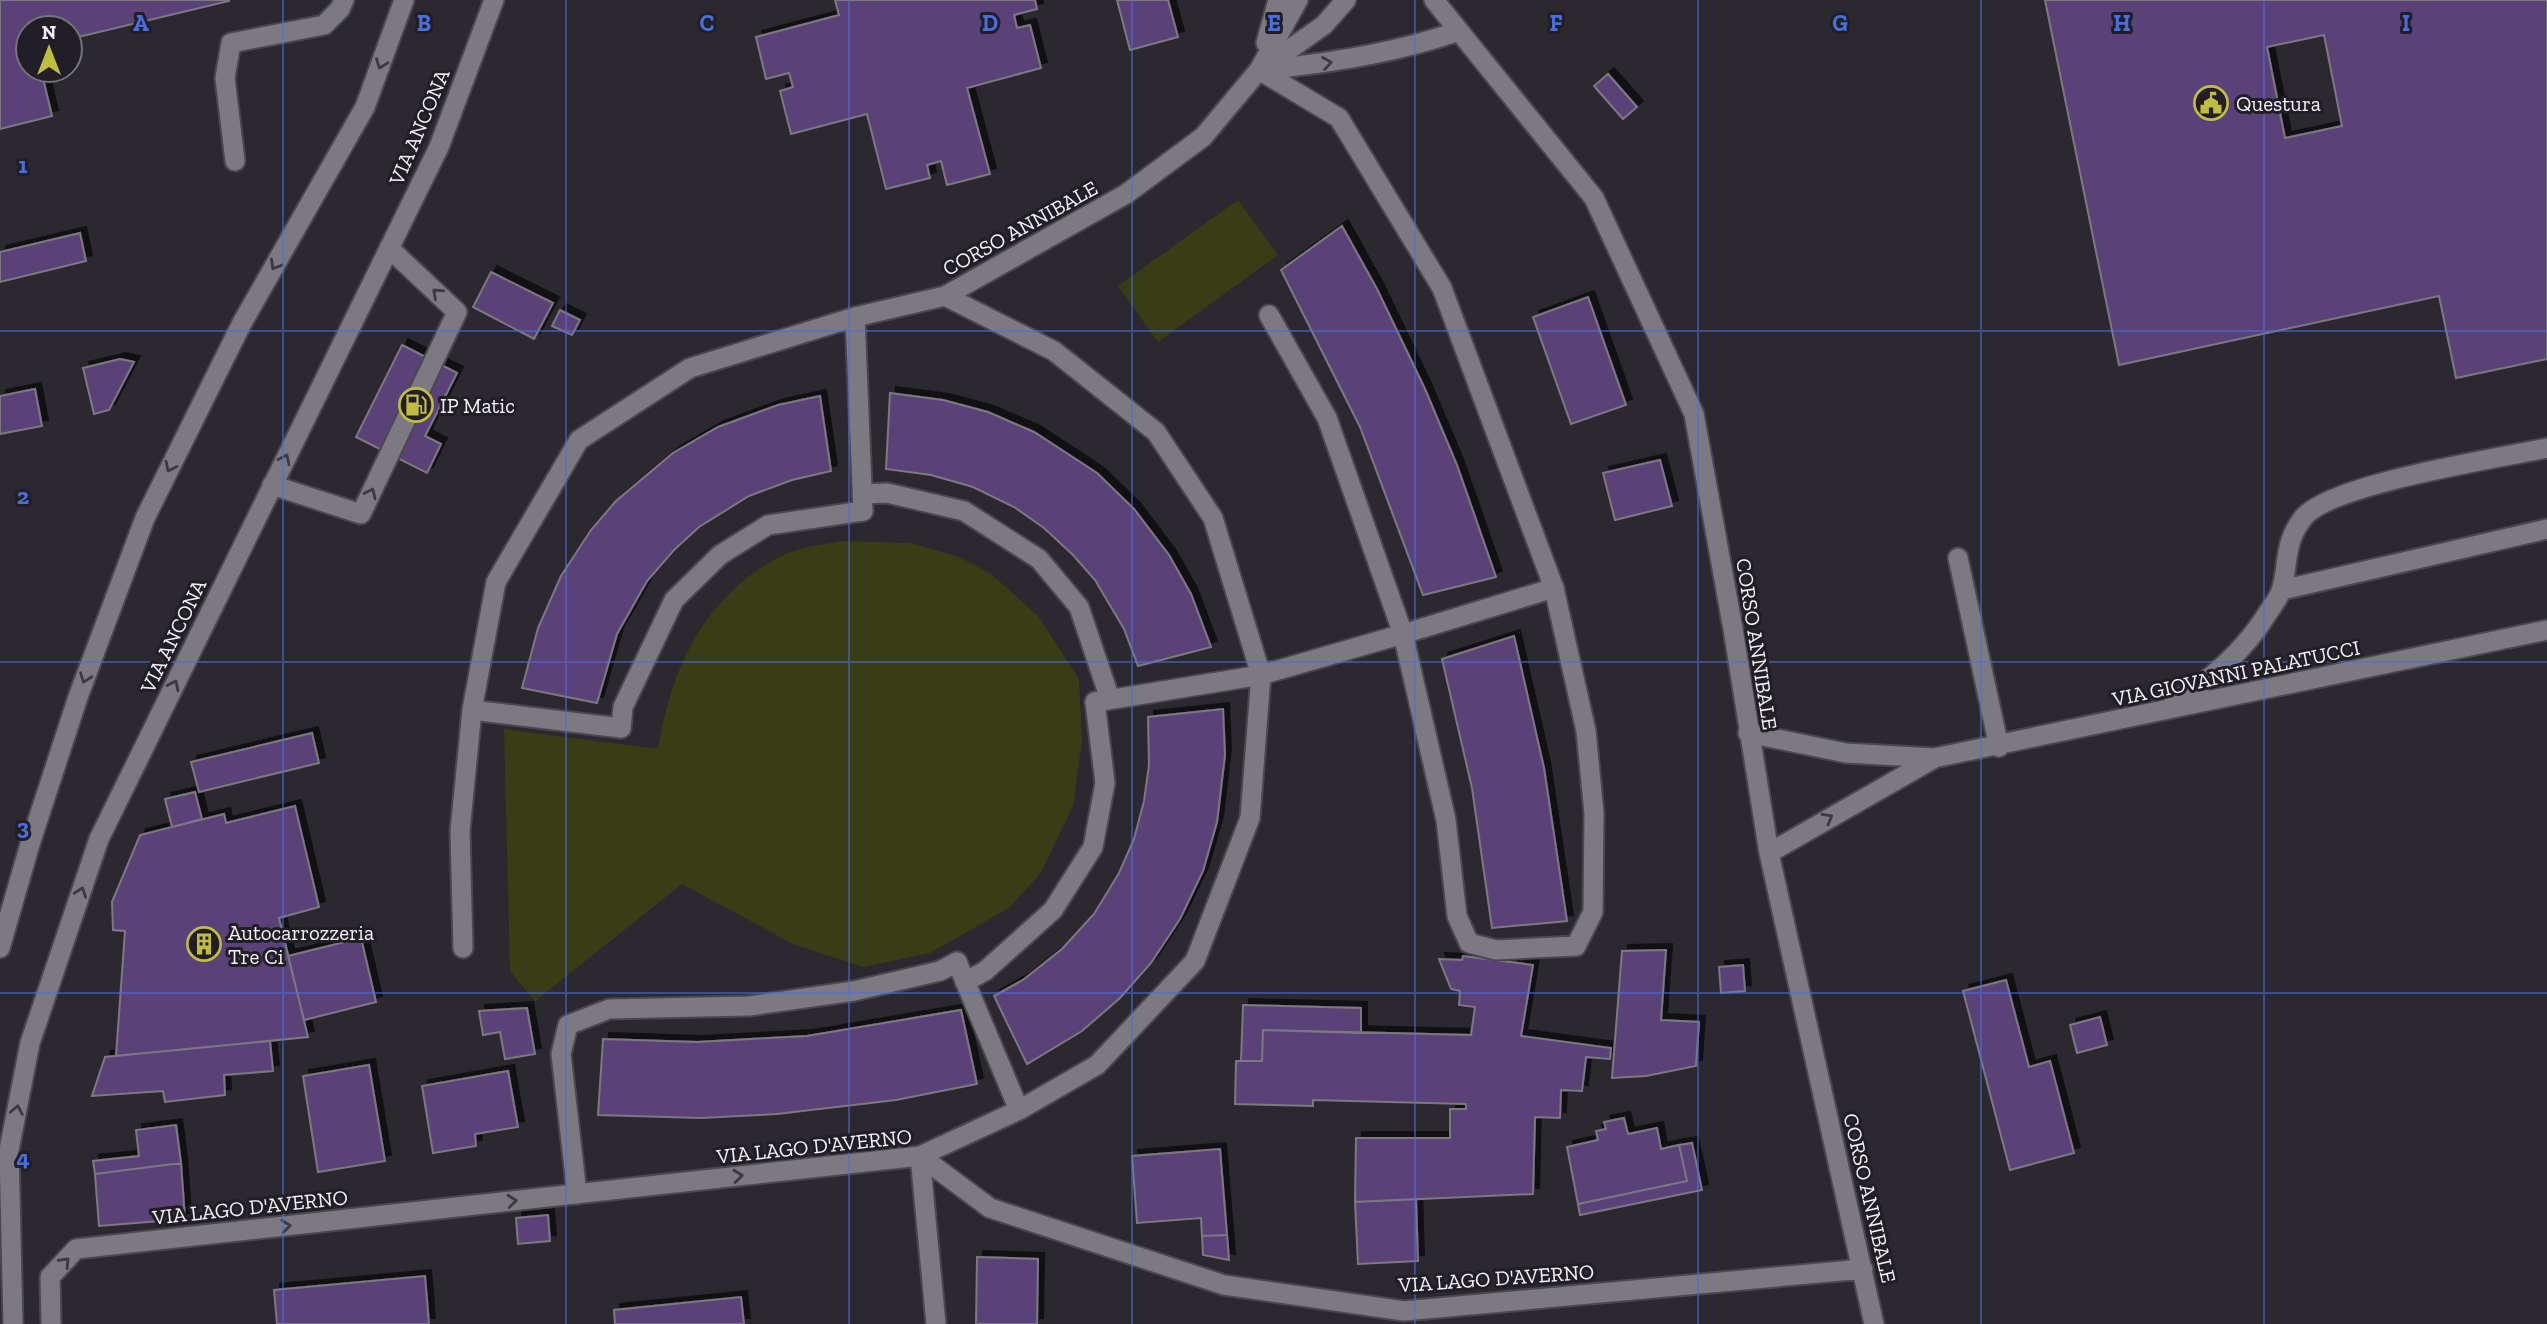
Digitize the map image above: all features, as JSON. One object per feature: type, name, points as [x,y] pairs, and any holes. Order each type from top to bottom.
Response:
[{"type":"street","points":[[235,161],[225,78],[231,43],[324,25],[340,9],[344,0]]},
{"type":"street","points":[[0,948],[30,844],[78,697],[145,518],[242,323],[365,107],[404,0]]},
{"type":"street","name":"VIA ANCONA","points":[[13,1324],[9,1150],[30,1043],[99,839],[439,147],[494,0]]},
{"type":"street","name":"CORSO ANNIBALE","points":[[1259,71],[1278,0]]},
{"type":"street","name":"CORSO ANNIBALE","points":[[945,296],[1126,194],[1203,137],[1259,71],[1298,0]]},
{"type":"street","name":"CORSO ANNIBALE","points":[[1259,71],[1324,25],[1346,0]]},
{"type":"street","name":"CORSO ANNIBALE","points":[[1434,0],[1456,32],[1594,198],[1694,414],[1734,629],[1748,733],[1769,853],[1874,1324]]},
{"type":"street","points":[[1259,71],[1321,64],[1388,51],[1456,32]]},
{"type":"street","points":[[1259,71],[1339,118],[1442,288],[1554,589],[1586,731],[1594,813],[1592,912],[1576,946],[1496,950],[1469,943],[1457,916],[1446,820],[1404,634],[1327,418],[1269,315]]},
{"type":"street","points":[[272,485],[361,514],[457,313],[389,248]]},
{"type":"street","points":[[463,948],[460,831],[472,710],[496,582],[579,440],[690,368],[855,317],[945,296]]},
{"type":"street","name":"CORSO ANNIBALE","points":[[920,1156],[1019,1110],[1097,1065],[1195,961],[1250,818],[1261,675],[1213,519],[1156,432],[1054,351],[945,296]]},
{"type":"street","points":[[855,317],[863,503]]},
{"type":"street","points":[[2163,712],[2212,679],[2253,638],[2282,590],[2287,547],[2305,516],[2330,498],[2378,484],[2547,448]]},
{"type":"street","points":[[472,710],[621,728],[622,707],[674,600],[720,555],[768,525],[863,503],[887,494],[964,511],[1040,559],[1079,607],[1102,701],[1105,783],[1093,847],[1053,909],[985,971],[965,982]]},
{"type":"street","points":[[2282,590],[2547,529]]},
{"type":"street","points":[[1958,558],[1999,747]]},
{"type":"street","points":[[1102,701],[1261,675],[1554,589]]},
{"type":"street","name":"VIA GIOVANNI PALATUCCI","points":[[1748,733],[1846,753],[1934,758],[1999,747],[2547,630]]},
{"type":"street","name":"VIA GIOVANNI PALATUCCI","points":[[1769,853],[1934,758]]},
{"type":"street","points":[[577,1194],[561,1054],[569,1025],[609,1009],[749,1006],[854,991],[940,971],[957,962],[1019,1110]]},
{"type":"street","points":[[920,1156],[936,1324]]},
{"type":"street","name":"VIA LAGO D'AVERNO","points":[[51,1324],[50,1277],[76,1249],[920,1156],[990,1208],[1224,1285],[1404,1318],[1863,1269]]},
{"type":"green space","points":[[1238,200],[1278,255],[1158,342],[1118,286]]},
{"type":"green space","points":[[842,541],[911,543],[959,557],[990,573],[1038,616],[1079,679],[1082,740],[1073,806],[1040,874],[1009,908],[930,953],[863,967],[793,944],[682,884],[535,1001],[510,971],[504,729],[658,749],[677,676],[686,654],[712,613],[748,577],[773,561],[810,546]]},
{"type":"building","points":[[0,0],[229,0],[84,36],[84,14],[14,14],[14,84],[44,84],[52,116],[0,129]]},
{"type":"building","points":[[835,0],[1035,0],[1037,9],[1014,15],[1017,28],[1030,25],[1041,68],[967,88],[990,174],[947,185],[941,161],[927,165],[930,178],[886,189],[867,114],[791,134],[780,91],[793,87],[789,73],[766,79],[756,37],[839,15]]},
{"type":"building","points":[[1117,0],[1168,0],[1178,37],[1130,50]]},
{"type":"building","points":[[2045,0],[2547,0],[2547,359],[2456,378],[2439,296],[2119,365]],"holes":[[[2324,35],[2342,126],[2285,138],[2267,47]]]},
{"type":"building","points":[[1608,74],[1637,107],[1623,119],[1594,86]]},
{"type":"building","points":[[1342,226],[1377,289],[1425,389],[1457,465],[1496,577],[1423,595],[1360,427],[1281,270]]},
{"type":"building","points":[[80,233],[86,261],[0,282],[0,252]]},
{"type":"building","points":[[491,272],[553,303],[534,339],[473,307]]},
{"type":"building","points":[[1588,297],[1626,405],[1571,424],[1533,317]]},
{"type":"building","points":[[560,310],[580,320],[572,335],[552,326]]},
{"type":"building","points":[[402,345],[457,373],[425,436],[441,444],[427,473],[356,437]]},
{"type":"building","points":[[120,359],[134,362],[109,410],[94,414],[83,368]]},
{"type":"building","points":[[35,389],[42,426],[0,434],[0,396]]},
{"type":"building","points":[[890,393],[943,400],[988,412],[1034,432],[1097,473],[1134,509],[1169,555],[1191,594],[1211,647],[1138,666],[1124,629],[1095,580],[1044,528],[1014,507],[973,487],[931,475],[886,469]]},
{"type":"building","points":[[820,396],[831,471],[792,480],[749,496],[699,527],[674,550],[647,581],[617,634],[597,703],[522,688],[538,628],[561,576],[591,530],[616,501],[673,453],[718,427],[778,405]]},
{"type":"building","points":[[1660,460],[1672,506],[1615,520],[1603,473]]},
{"type":"building","points":[[1514,636],[1544,768],[1567,921],[1492,928],[1472,788],[1442,659]]},
{"type":"building","points":[[1223,709],[1225,755],[1217,822],[1203,871],[1180,919],[1151,963],[1120,998],[1082,1031],[1027,1064],[994,996],[1023,980],[1062,949],[1094,914],[1119,873],[1134,839],[1144,801],[1149,765],[1148,717]]},
{"type":"building","points":[[312,733],[319,763],[199,792],[191,762]]},
{"type":"building","points":[[195,792],[202,819],[172,827],[165,799]]},
{"type":"building","name":"Autocarrozzeria Tre Ci","points":[[295,806],[319,907],[279,918],[308,1037],[116,1056],[125,931],[113,930],[112,902],[140,835],[224,814],[226,823]]},
{"type":"building","points":[[361,938],[376,1002],[304,1020],[288,956]]},
{"type":"building","points":[[1666,950],[1661,1020],[1699,1022],[1696,1066],[1646,1076],[1612,1078],[1622,951]]},
{"type":"building","points":[[1463,956],[1533,965],[1521,1036],[1611,1048],[1610,1059],[1586,1057],[1582,1091],[1561,1090],[1560,1118],[1535,1117],[1533,1194],[1355,1202],[1356,1138],[1450,1138],[1450,1109],[1466,1109],[1466,1104],[1313,1100],[1313,1106],[1235,1104],[1236,1061],[1262,1061],[1263,1030],[1471,1035],[1475,1007],[1459,1005],[1460,991],[1451,989],[1439,959],[1462,960]]},
{"type":"building","points":[[1743,965],[1745,991],[1721,993],[1719,967]]},
{"type":"building","points":[[2006,980],[2029,1067],[2050,1061],[2074,1153],[2010,1170],[1963,991]]},
{"type":"building","points":[[1243,1005],[1361,1008],[1361,1033],[1263,1030],[1262,1061],[1241,1061]]},
{"type":"building","points":[[527,1008],[535,1054],[505,1059],[500,1032],[483,1035],[479,1011]]},
{"type":"building","points":[[961,1010],[977,1084],[896,1100],[777,1114],[701,1118],[598,1115],[603,1039],[697,1042],[807,1036]]},
{"type":"building","points":[[2100,1017],[2107,1045],[2077,1053],[2070,1025]]},
{"type":"building","points":[[270,1041],[273,1071],[224,1075],[225,1095],[165,1102],[163,1091],[92,1096],[105,1057]]},
{"type":"building","points":[[369,1065],[385,1161],[318,1172],[303,1076]]},
{"type":"building","points":[[508,1071],[518,1127],[475,1134],[476,1146],[433,1153],[422,1086]]},
{"type":"building","points":[[1624,1118],[1628,1134],[1657,1128],[1661,1149],[1679,1145],[1687,1181],[1578,1204],[1567,1147],[1598,1140],[1596,1131],[1606,1129],[1604,1122]]},
{"type":"building","points":[[176,1125],[181,1163],[95,1174],[93,1161],[139,1156],[136,1130]]},
{"type":"building","points":[[1692,1143],[1702,1190],[1580,1215],[1578,1204],[1687,1181],[1679,1145]]},
{"type":"building","points":[[1220,1149],[1227,1235],[1202,1236],[1201,1218],[1137,1223],[1132,1156]]},
{"type":"building","points":[[181,1163],[185,1219],[99,1226],[95,1174]]},
{"type":"building","points":[[1416,1199],[1418,1261],[1358,1264],[1355,1202]]},
{"type":"building","points":[[548,1215],[550,1241],[518,1244],[516,1218]]},
{"type":"building","points":[[1227,1235],[1229,1260],[1203,1255],[1202,1236]]},
{"type":"building","points":[[977,1257],[1038,1259],[1037,1324],[976,1324]]},
{"type":"building","points":[[425,1276],[429,1324],[277,1324],[274,1290]]},
{"type":"building","points":[[741,1297],[744,1324],[615,1324],[614,1310]]},
{"type":"place","name":"Questura","points":[[2211,103]]},
{"type":"place","name":"IP Matic","points":[[416,405]]},
{"type":"place","name":"Autocarrozzeria Tre Ci","points":[[204,944]]}]
